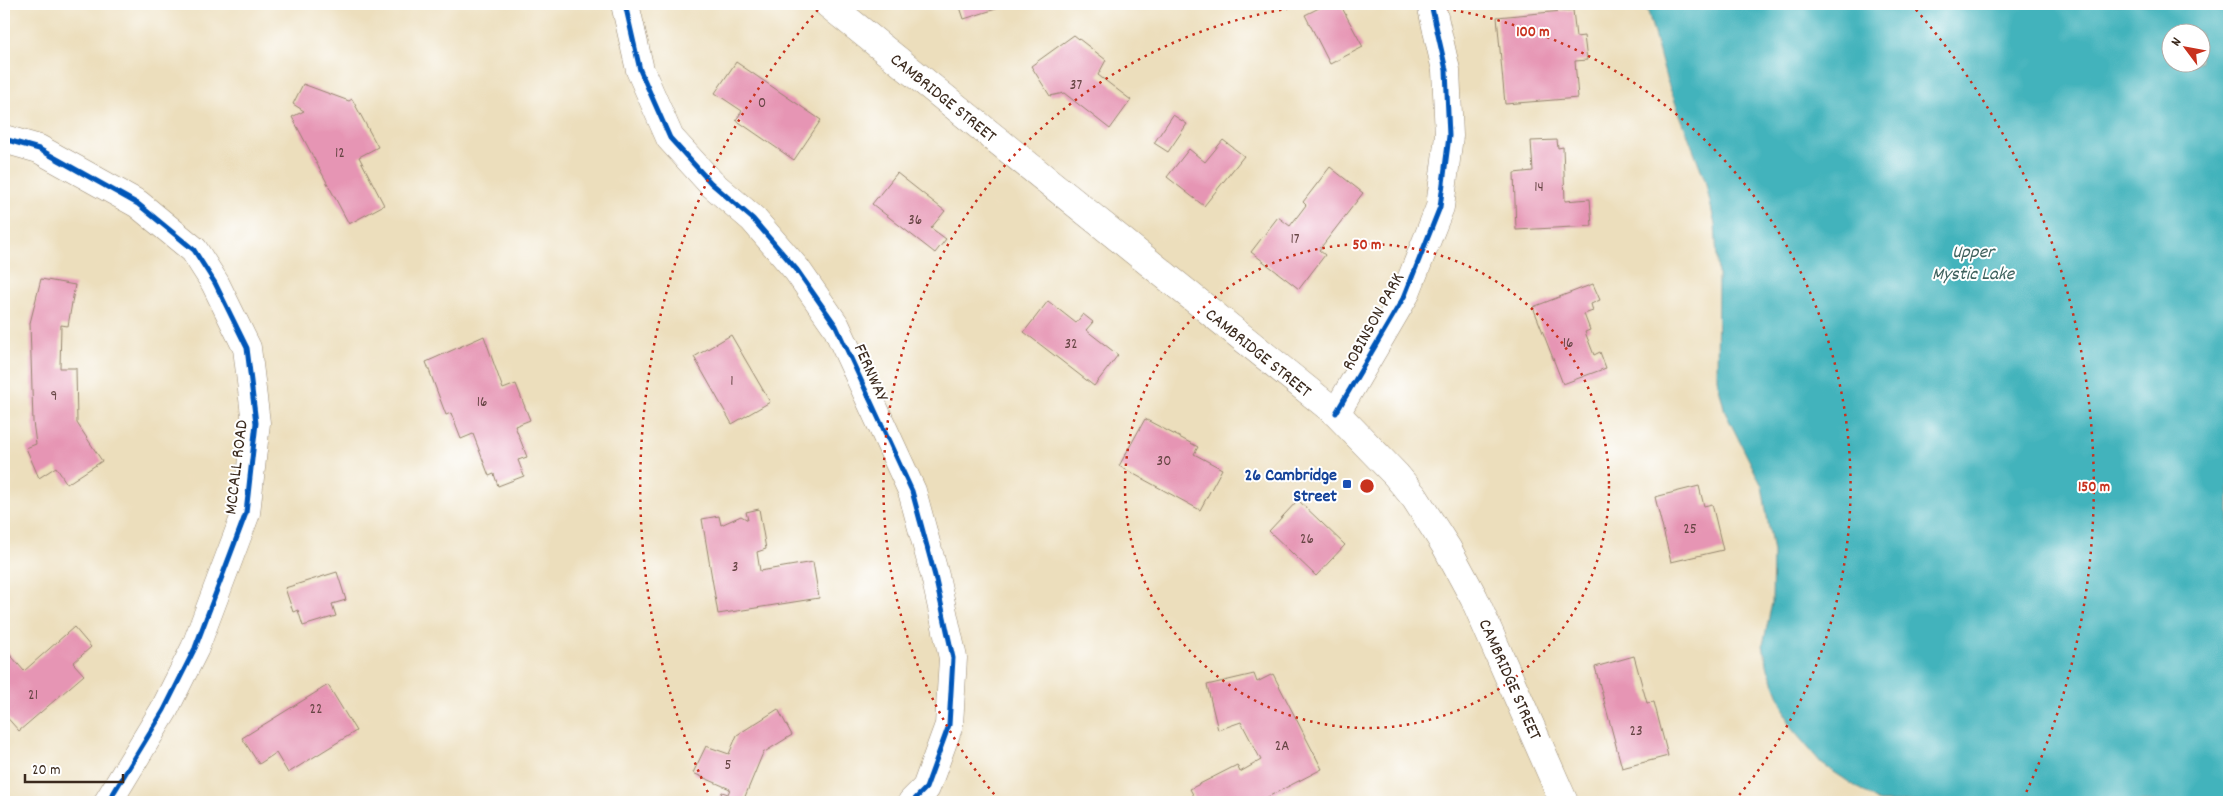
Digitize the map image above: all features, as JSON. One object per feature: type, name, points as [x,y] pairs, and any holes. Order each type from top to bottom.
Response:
[{"type":"main road","name":"FERNWAY","points":[[625,4],[640,70],[670,138],[711,183],[754,219],[797,270],[836,326],[912,491],[935,576],[953,658],[949,725],[926,788],[912,802]]},
{"type":"main road","name":"CAMBRIDGE STREET","points":[[828,4],[1336,414],[1396,475],[1415,498],[1447,548],[1474,598],[1564,802]]},
{"type":"main road","name":"ROBINSON PARK","points":[[1336,414],[1405,295],[1440,207],[1449,136],[1447,79],[1431,4]]},
{"type":"main road","name":"MCCALL ROAD","points":[[4,139],[39,149],[138,204],[194,250],[215,283],[247,348],[256,423],[246,513],[195,648],[164,710],[108,802]]},
{"type":"water","name":"Upper Mystic Lake","points":[[1646,4],[2229,4],[2229,802],[1879,802],[1822,764],[1792,729],[1768,669],[1763,645],[1772,603],[1773,552],[1762,486],[1725,412],[1717,379],[1718,276],[1715,225],[1705,180],[1666,78]]},
{"type":"building","points":[[959,4],[998,4],[999,8],[964,19]]},
{"type":"building","points":[[1327,4],[1340,4],[1363,47],[1330,64],[1305,15]]},
{"type":"building","points":[[1573,10],[1576,37],[1584,36],[1587,60],[1575,61],[1578,98],[1505,104],[1497,17]]},
{"type":"building","points":[[1074,35],[1106,60],[1098,75],[1131,100],[1110,129],[1064,93],[1050,96],[1031,66]]},
{"type":"building","points":[[736,62],[821,120],[794,160],[736,120],[742,111],[715,93]]},
{"type":"building","points":[[303,84],[349,101],[352,99],[378,147],[359,157],[384,205],[349,224],[292,117],[304,111],[293,104]]},
{"type":"building","points":[[1173,115],[1187,124],[1168,152],[1154,143]]},
{"type":"building","points":[[1223,140],[1244,156],[1204,206],[1167,177],[1189,149],[1205,162]]},
{"type":"building","points":[[1557,140],[1558,148],[1563,147],[1565,201],[1590,199],[1592,226],[1516,230],[1514,173],[1533,171],[1531,141]]},
{"type":"building","points":[[1330,167],[1363,193],[1319,250],[1325,255],[1299,289],[1251,252],[1278,217],[1290,226],[1306,205],[1303,202]]},
{"type":"building","points":[[897,173],[945,211],[931,228],[946,239],[935,253],[872,204]]},
{"type":"building","points":[[41,279],[75,285],[68,326],[61,325],[60,368],[76,368],[77,423],[102,461],[67,484],[56,467],[39,478],[26,448],[36,444],[33,422],[30,323]]},
{"type":"building","points":[[1593,284],[1600,300],[1591,304],[1593,311],[1584,314],[1590,330],[1585,332],[1594,355],[1600,352],[1606,368],[1563,384],[1533,307]]},
{"type":"building","points":[[1048,301],[1076,323],[1083,314],[1093,322],[1086,330],[1118,355],[1094,386],[1024,332]]},
{"type":"building","points":[[731,335],[770,402],[732,424],[694,357]]},
{"type":"building","points":[[484,336],[503,389],[516,384],[530,420],[515,426],[527,457],[518,460],[524,476],[498,486],[494,474],[489,476],[473,434],[461,439],[451,413],[446,415],[426,362]]},
{"type":"building","points":[[1145,419],[1198,447],[1194,454],[1222,469],[1200,510],[1119,466]]},
{"type":"building","points":[[1699,486],[1704,506],[1712,504],[1723,550],[1671,562],[1655,497]]},
{"type":"building","points":[[1298,500],[1345,545],[1316,576],[1269,531]]},
{"type":"building","points":[[759,509],[766,549],[757,552],[760,571],[813,562],[819,598],[718,614],[702,519],[719,516],[721,525],[741,516],[748,520],[746,512]]},
{"type":"building","points":[[337,572],[346,600],[332,604],[336,616],[303,626],[298,610],[293,612],[285,588]]},
{"type":"building","points":[[74,627],[91,647],[73,663],[84,675],[19,731],[4,714],[4,654],[7,651],[24,671]]},
{"type":"building","points":[[1634,656],[1647,703],[1654,702],[1668,756],[1622,768],[1595,667]]},
{"type":"building","points":[[1254,674],[1257,682],[1273,674],[1322,769],[1258,802],[1197,802],[1190,789],[1237,765],[1240,772],[1261,760],[1241,722],[1218,730],[1207,685]]},
{"type":"building","points":[[328,685],[356,731],[288,773],[276,753],[259,764],[242,738]]},
{"type":"building","points":[[778,709],[792,735],[763,753],[744,799],[751,802],[718,802],[722,792],[728,794],[730,789],[693,773],[706,746],[729,754],[737,735]]},
{"type":"cycle path","points":[[625,4],[640,70],[670,138],[711,183],[753,219],[797,270],[836,326],[912,491],[935,576],[953,658],[949,725],[926,788],[912,802]]},
{"type":"cycle path","points":[[1336,413],[1405,295],[1440,207],[1449,136],[1446,70],[1431,4]]},
{"type":"cycle path","points":[[4,139],[39,149],[138,204],[194,250],[215,283],[247,348],[256,423],[246,513],[195,648],[164,710],[108,802]]},
{"type":"place","name":"26 Cambridge Street","points":[[1347,484]]}]
